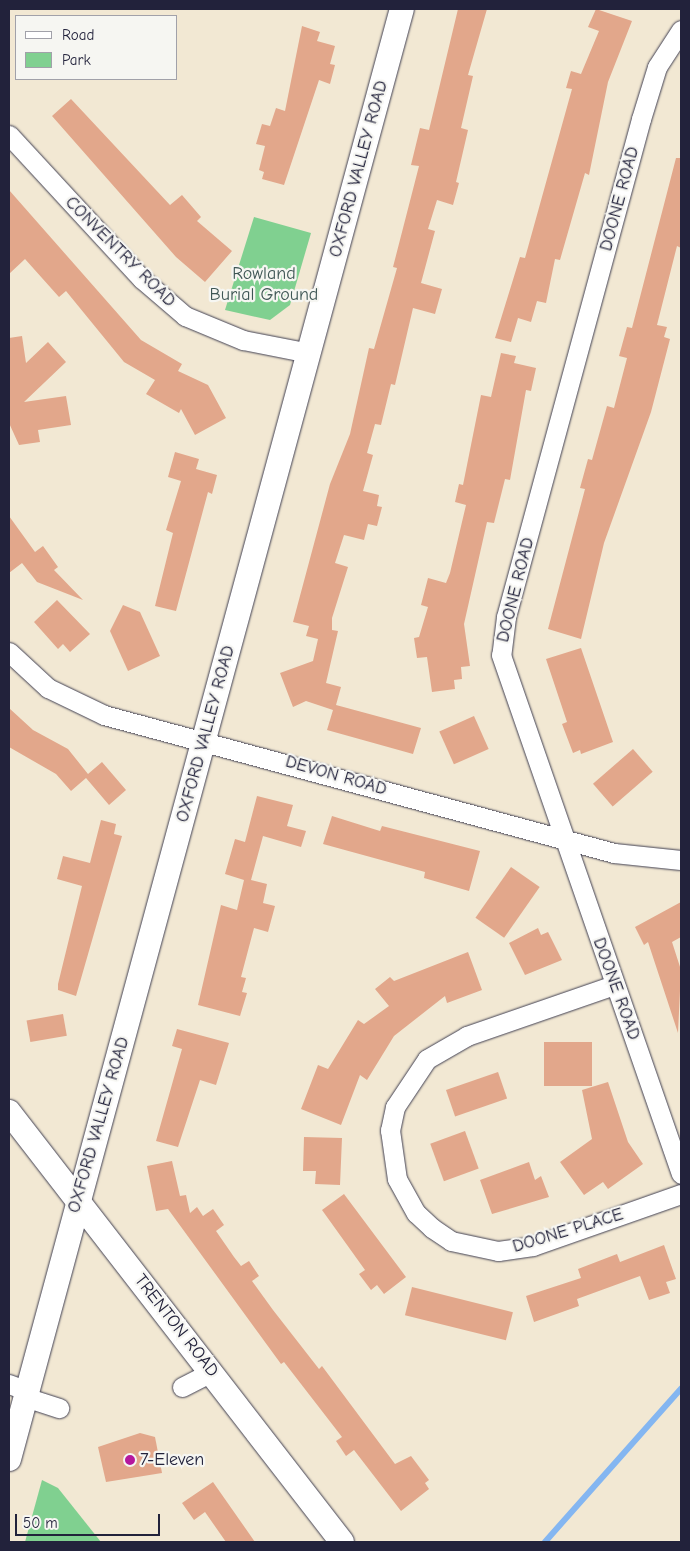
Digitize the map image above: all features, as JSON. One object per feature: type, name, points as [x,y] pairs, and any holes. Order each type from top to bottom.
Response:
[{"type":"main road","name":"OXFORD VALLEY ROAD","points":[[9,1459],[20,1391],[78,1200],[402,9]]},
{"type":"main road","name":"TRENTON ROAD","points":[[9,1112],[342,1542]]},
{"type":"street","name":"DOONE ROAD","points":[[681,30],[657,67],[641,119],[501,642],[506,679],[681,1174]]},
{"type":"street","name":"CONVENTRY ROAD","points":[[9,135],[142,279],[185,316],[243,340],[309,353]]},
{"type":"street","name":"DEVON ROAD","points":[[9,652],[25,671],[72,702],[132,723],[204,740],[614,853],[681,860]]},
{"type":"street","name":"DOONE PLACE","points":[[614,985],[467,1036],[427,1059],[395,1107],[390,1130],[397,1179],[416,1213],[432,1228],[451,1241],[498,1251],[533,1246],[681,1194]]},
{"type":"street","points":[[182,1387],[211,1372]]},
{"type":"street","points":[[20,1391],[59,1408]]},
{"type":"green space","name":"Rowland Burial Ground","points":[[254,217],[311,233],[290,305],[270,320],[225,310]]},
{"type":"green space","points":[[42,1480],[58,1488],[101,1542],[25,1542]]},
{"type":"building","points":[[458,9],[487,9],[468,75],[473,76],[461,128],[468,130],[456,182],[459,183],[453,205],[437,200],[428,229],[435,231],[421,283],[442,289],[435,314],[413,308],[395,385],[391,384],[381,425],[375,424],[367,453],[373,455],[363,491],[379,495],[377,506],[382,507],[377,526],[368,524],[364,540],[344,535],[335,563],[348,567],[332,618],[332,630],[338,631],[326,683],[341,687],[336,705],[421,728],[413,754],[327,730],[333,710],[306,701],[293,707],[280,673],[313,661],[318,639],[306,636],[309,626],[293,622],[330,484],[350,434],[369,348],[374,349],[397,268],[393,267],[419,166],[411,165],[420,128],[429,130]]},
{"type":"building","points":[[596,9],[632,21],[608,82],[589,175],[585,173],[560,260],[555,259],[546,303],[537,301],[531,322],[518,318],[511,342],[495,338],[520,257],[525,258],[572,89],[566,88],[571,71],[581,74],[599,31],[588,27]]},
{"type":"building","points":[[302,26],[320,32],[317,41],[335,46],[330,64],[335,65],[330,84],[319,80],[284,185],[262,179],[264,172],[259,170],[265,146],[256,144],[262,124],[270,126],[276,108],[285,111]]},
{"type":"building","points":[[71,99],[170,205],[182,195],[201,217],[197,221],[232,251],[205,282],[176,257],[52,116]]},
{"type":"building","points":[[676,158],[681,158],[681,248],[677,246],[657,325],[667,327],[664,337],[670,339],[651,412],[604,543],[581,639],[548,629],[585,489],[580,488],[588,459],[592,460],[607,406],[614,408],[627,358],[619,356],[627,327],[632,328]]},
{"type":"building","points":[[9,190],[141,340],[182,364],[178,371],[208,385],[226,418],[195,435],[181,409],[179,413],[146,394],[155,380],[124,362],[66,291],[59,297],[25,259],[9,274]]},
{"type":"building","points":[[22,336],[26,363],[48,342],[66,362],[24,402],[66,396],[71,425],[38,430],[40,442],[19,445],[9,423],[9,338]]},
{"type":"building","points":[[501,353],[516,356],[514,363],[536,368],[531,391],[526,390],[510,480],[505,479],[494,523],[487,522],[464,624],[470,666],[461,667],[462,679],[454,680],[455,689],[432,692],[427,657],[417,658],[414,638],[419,637],[428,607],[421,605],[428,578],[446,583],[450,573],[466,505],[455,502],[459,484],[463,485],[481,395],[491,397]]},
{"type":"building","points":[[175,452],[199,459],[196,469],[217,475],[212,494],[208,492],[176,611],[155,606],[173,533],[166,530],[181,481],[168,477]]},
{"type":"building","points":[[9,516],[35,552],[43,546],[58,567],[54,570],[83,600],[37,582],[22,563],[9,573]]},
{"type":"building","points":[[57,600],[90,634],[70,652],[63,644],[58,649],[34,622]]},
{"type":"building","points":[[123,605],[140,612],[160,656],[128,671],[110,631]]},
{"type":"building","points":[[581,648],[613,742],[581,754],[580,750],[573,753],[562,724],[567,722],[546,659]]},
{"type":"building","points":[[9,708],[33,730],[68,749],[88,774],[102,762],[126,790],[109,805],[86,778],[71,791],[56,774],[9,747]]},
{"type":"building","points":[[474,716],[489,749],[454,764],[439,731]]},
{"type":"building","points":[[633,749],[653,772],[613,806],[593,784]]},
{"type":"building","points":[[257,796],[293,805],[287,826],[306,831],[301,847],[263,836],[251,880],[267,884],[263,903],[275,906],[268,932],[254,928],[241,977],[246,978],[242,992],[247,993],[240,1016],[198,1005],[221,905],[237,910],[244,880],[225,874],[235,839],[245,842]]},
{"type":"building","points":[[332,816],[380,831],[382,826],[480,851],[469,891],[424,878],[425,872],[323,844]]},
{"type":"building","points":[[101,820],[116,824],[114,834],[122,836],[76,996],[58,990],[58,984],[82,886],[57,879],[63,856],[90,863]]},
{"type":"building","points":[[511,867],[540,887],[504,938],[475,918]]},
{"type":"building","points":[[681,902],[681,937],[672,942],[681,970],[678,1033],[648,942],[644,945],[635,927]]},
{"type":"building","points":[[538,928],[541,935],[548,932],[562,960],[525,975],[509,943]]},
{"type":"building","points":[[468,952],[482,990],[447,1003],[445,996],[394,1036],[367,1080],[360,1075],[341,1125],[301,1109],[318,1065],[328,1069],[358,1020],[364,1024],[389,1006],[375,989],[390,977],[394,981]]},
{"type":"building","points":[[63,1014],[67,1036],[30,1042],[27,1020]]},
{"type":"building","points":[[177,1029],[229,1043],[216,1085],[200,1080],[178,1147],[156,1141],[182,1049],[172,1046]]},
{"type":"building","points":[[544,1042],[592,1042],[592,1086],[544,1086]]},
{"type":"building","points":[[498,1072],[507,1098],[455,1116],[446,1090]]},
{"type":"building","points":[[608,1082],[628,1142],[643,1164],[608,1189],[603,1182],[584,1195],[560,1162],[592,1139],[582,1090]]},
{"type":"building","points":[[465,1131],[479,1169],[444,1181],[430,1144]]},
{"type":"building","points":[[304,1137],[342,1138],[340,1185],[315,1184],[316,1171],[303,1171]]},
{"type":"building","points":[[172,1161],[180,1196],[186,1195],[190,1213],[197,1207],[203,1216],[213,1209],[224,1225],[216,1231],[241,1266],[249,1261],[259,1276],[252,1281],[319,1369],[322,1366],[395,1464],[411,1456],[429,1480],[425,1483],[429,1489],[401,1511],[354,1450],[346,1456],[336,1441],[342,1437],[284,1362],[281,1364],[168,1209],[156,1211],[147,1166]]},
{"type":"building","points":[[529,1162],[535,1180],[541,1176],[549,1197],[492,1214],[480,1180]]},
{"type":"building","points":[[344,1194],[406,1277],[384,1294],[377,1285],[371,1290],[359,1274],[365,1270],[322,1210]]},
{"type":"building","points":[[664,1245],[676,1279],[666,1282],[670,1293],[649,1300],[640,1276],[577,1299],[579,1306],[534,1322],[526,1296],[581,1278],[578,1269],[617,1254],[620,1262]]},
{"type":"building","points":[[412,1287],[513,1312],[506,1340],[405,1315]]},
{"type":"building","name":"7-Eleven","points":[[140,1433],[155,1437],[162,1473],[106,1482],[98,1447]]},
{"type":"building","points":[[213,1482],[255,1542],[226,1542],[205,1512],[194,1520],[182,1503]]},
{"type":"waterway","points":[[545,1542],[681,1389]]},
{"type":"place","name":"7-Eleven","points":[[130,1460]]}]
